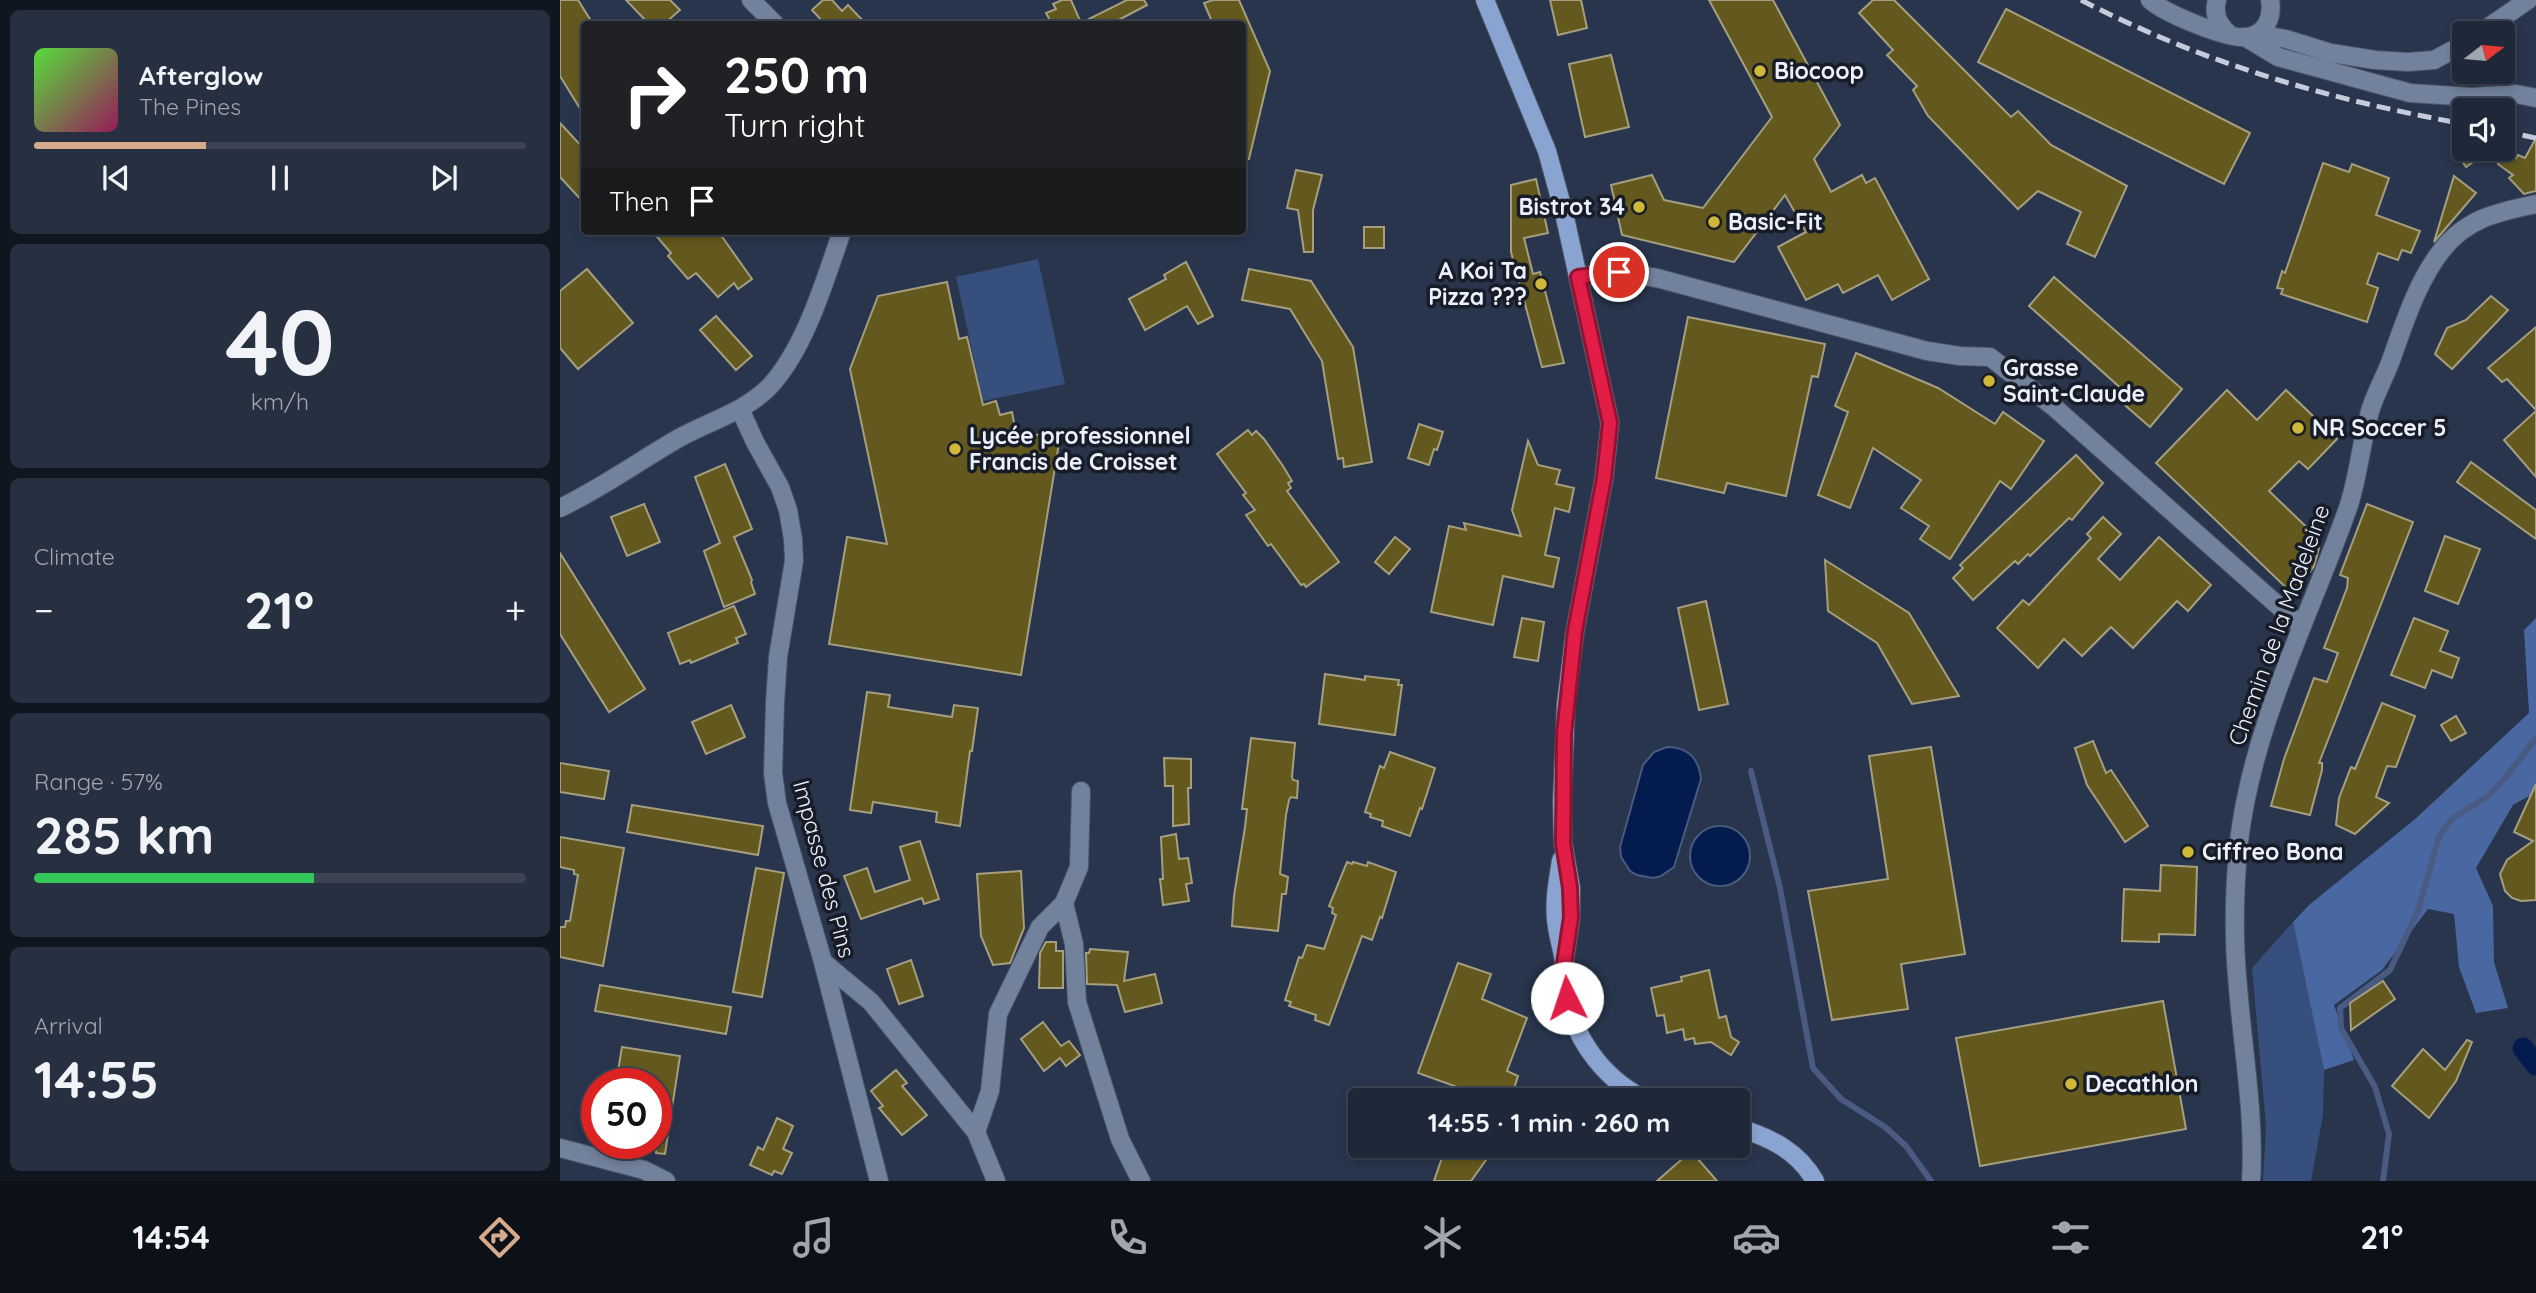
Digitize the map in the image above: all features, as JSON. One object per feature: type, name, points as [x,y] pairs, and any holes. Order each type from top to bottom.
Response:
[{"type":"main road","points":[[1485,0],[1547,151],[1564,213],[1610,423],[1604,478],[1575,631],[1567,695],[1563,764],[1563,843],[1570,888],[1571,917],[1564,964],[1567,998],[1573,1019],[1588,1050],[1604,1070],[1629,1088]]},
{"type":"main road","points":[[1750,1132],[1778,1143],[1797,1157],[1815,1181]]},
{"type":"street","points":[[751,0],[772,21]]},
{"type":"street","points":[[2150,0],[2161,9],[2181,18],[2244,35],[2286,39],[2331,53],[2397,62],[2434,60],[2452,50]]},
{"type":"street","points":[[2217,0],[2217,20],[2278,57],[2410,93],[2472,97],[2516,94],[2536,98]]},
{"type":"street","points":[[2244,35],[2268,24],[2272,10],[2270,0]]},
{"type":"street","points":[[2497,21],[2528,0]]},
{"type":"street","name":"Chemin de la Madeleine","points":[[2251,1181],[2251,1118],[2235,953],[2234,908],[2240,839],[2254,767],[2301,626],[2348,507],[2360,465],[2371,408],[2405,320],[2424,281],[2441,251],[2463,229],[2487,215],[2536,204]]},
{"type":"street","points":[[560,508],[597,490],[686,434],[740,409],[757,398],[784,367],[812,312],[841,235]]},
{"type":"street","points":[[1578,277],[1619,272],[1657,278],[1927,351],[1990,357],[2054,408],[2301,626]]},
{"type":"street","name":"Impasse des Pins","points":[[740,409],[780,487],[788,510],[793,539],[794,561],[778,657],[773,773],[777,803],[823,962],[879,1181]]},
{"type":"street","points":[[976,1132],[990,1091],[998,1014],[1040,927],[1064,903],[1079,867],[1081,791]]},
{"type":"street","points":[[1064,903],[1074,943],[1077,1002],[1120,1139],[1141,1181]]},
{"type":"street","points":[[823,962],[871,1002],[976,1132],[996,1181]]},
{"type":"street","points":[[560,1148],[644,1170],[666,1181]]},
{"type":"shaded area","points":[[1038,259],[1065,384],[983,401],[956,277]]},
{"type":"shaded area","points":[[2536,618],[2536,792],[2513,805],[2476,868],[2493,906],[2494,962],[2508,1008],[2476,1013],[2459,967],[2454,914],[2428,909],[2382,970],[2334,1005],[2354,1060],[2324,1070],[2293,922],[2309,905],[2414,820],[2529,713],[2524,630]]},
{"type":"shaded area","points":[[1667,747],[1681,749],[1691,756],[1698,766],[1701,779],[1674,867],[1653,878],[1630,871],[1621,857],[1620,847],[1643,765],[1654,752]]},
{"type":"shaded area","points":[[1714,826],[1726,826],[1742,834],[1748,844],[1748,868],[1742,878],[1726,886],[1714,886],[1698,878],[1690,862],[1690,850],[1698,834]]},
{"type":"shaded area","points":[[2293,922],[2324,1070],[2323,1115],[2311,1181],[2263,1181],[2266,1126],[2252,968]]},
{"type":"building","points":[[560,0],[578,0],[591,21],[581,21],[581,110],[560,76]]},
{"type":"building","points":[[626,0],[670,0],[680,10],[667,21],[646,21]]},
{"type":"building","points":[[823,0],[832,0],[842,11],[848,5],[863,21],[822,21],[812,10]]},
{"type":"building","points":[[1071,0],[1080,21],[1050,21],[1046,13],[1056,9],[1053,4]]},
{"type":"building","points":[[1127,0],[1144,0],[1147,5],[1117,21],[1085,21]]},
{"type":"building","points":[[1213,0],[1239,0],[1270,71],[1249,159],[1246,159],[1246,21],[1212,21],[1204,3]]},
{"type":"building","points":[[1550,0],[1581,0],[1587,28],[1558,35]]},
{"type":"building","points":[[1709,0],[1773,0],[1840,125],[1814,159],[1831,192],[1862,175],[1866,183],[1875,178],[1929,279],[1892,300],[1878,275],[1843,293],[1838,284],[1806,300],[1778,247],[1806,232],[1785,195],[1734,262],[1622,235],[1611,185],[1652,175],[1664,200],[1703,208],[1772,117]]},
{"type":"building","points":[[1873,0],[1894,0],[2011,117],[2018,111],[2051,145],[2127,186],[2095,257],[2067,244],[2081,212],[2038,191],[2018,209],[1928,116],[1913,90],[1917,86],[1887,55],[1893,50],[1859,13]]},
{"type":"building","points":[[2006,9],[2250,133],[2224,184],[1978,62]]},
{"type":"building","points":[[1611,55],[1629,127],[1585,137],[1569,64]]},
{"type":"building","points":[[560,123],[581,146],[581,200],[560,177]]},
{"type":"building","points":[[2536,138],[2536,191],[2524,194],[2509,178],[2513,175],[2498,164],[2500,161],[2515,161],[2518,155],[2525,158]]},
{"type":"building","points":[[2462,161],[2474,161],[2466,167]]},
{"type":"building","points":[[2323,163],[2349,172],[2352,164],[2389,178],[2376,215],[2420,231],[2411,253],[2402,250],[2398,260],[2378,253],[2367,284],[2378,288],[2367,322],[2281,294],[2283,289],[2277,288],[2282,271],[2285,273]]},
{"type":"building","points":[[1296,170],[1322,175],[1313,210],[1313,252],[1304,252],[1298,210],[1287,208]]},
{"type":"building","points":[[2454,176],[2476,193],[2434,242]]},
{"type":"building","points":[[1536,179],[1548,233],[1524,238],[1533,274],[1540,272],[1564,363],[1542,367],[1511,252],[1511,185]]},
{"type":"building","points":[[1364,227],[1384,227],[1384,248],[1364,248]]},
{"type":"building","points":[[655,235],[721,235],[752,279],[738,289],[734,283],[718,297],[696,273],[688,279],[668,256],[671,253]]},
{"type":"building","points":[[1186,262],[1213,316],[1198,324],[1187,306],[1145,330],[1129,299],[1166,279],[1164,275]]},
{"type":"building","points":[[587,269],[633,323],[578,369],[560,348],[560,291]]},
{"type":"building","points":[[1249,269],[1311,281],[1353,347],[1372,462],[1344,467],[1343,458],[1338,459],[1322,361],[1290,309],[1242,300]]},
{"type":"building","points":[[2054,277],[2182,389],[2150,427],[2119,400],[2125,392],[2029,306]]},
{"type":"building","name":"Lycée professionnel Francis de Croisset","points":[[947,282],[959,339],[967,337],[983,405],[996,401],[1000,415],[1012,412],[1017,438],[1061,431],[1021,675],[829,644],[847,537],[887,544],[850,369],[878,296]]},
{"type":"building","points":[[2491,296],[2508,310],[2452,369],[2435,354],[2447,328],[2466,320]]},
{"type":"building","points":[[716,316],[752,356],[736,370],[700,330]]},
{"type":"building","points":[[1688,317],[1825,344],[1818,377],[1812,376],[1786,496],[1727,483],[1724,493],[1656,478]]},
{"type":"building","points":[[2536,327],[2536,410],[2507,379],[2502,382],[2488,368]]},
{"type":"building","points":[[1856,353],[1938,388],[1995,424],[2003,412],[2044,441],[2011,489],[2000,481],[1950,559],[1920,539],[1929,526],[1901,508],[1921,480],[1873,448],[1850,508],[1818,495],[1848,412],[1835,406]]},
{"type":"building","points":[[2227,390],[2257,420],[2286,390],[2337,439],[2308,469],[2299,461],[2269,491],[2317,537],[2313,542],[2319,548],[2314,566],[2294,595],[2156,463]]},
{"type":"building","points":[[2536,411],[2536,477],[2504,440]]},
{"type":"building","points":[[1419,424],[1443,432],[1429,465],[1408,458]]},
{"type":"building","points":[[1248,430],[1252,435],[1256,431],[1264,439],[1283,466],[1292,481],[1288,483],[1291,488],[1287,491],[1339,562],[1306,587],[1301,585],[1271,544],[1268,546],[1246,515],[1255,510],[1217,454]]},
{"type":"building","points":[[1528,441],[1538,465],[1560,470],[1556,484],[1574,488],[1569,512],[1555,508],[1545,555],[1559,558],[1553,587],[1503,576],[1493,625],[1431,612],[1449,526],[1466,530],[1464,523],[1521,536],[1512,510]]},
{"type":"building","points":[[2076,455],[2103,483],[2072,520],[2069,518],[2030,556],[2028,554],[2018,564],[2015,561],[1973,600],[1953,578],[1963,568],[1960,565]]},
{"type":"building","points":[[2471,462],[2536,510],[2536,539],[2457,482]]},
{"type":"building","points":[[725,464],[752,529],[734,537],[755,594],[724,607],[704,551],[720,543],[695,477]]},
{"type":"building","points":[[644,504],[660,542],[627,556],[611,517]]},
{"type":"building","points":[[2367,504],[2413,522],[2319,763],[2322,763],[2322,770],[2310,815],[2271,806],[2284,759],[2314,678],[2327,682],[2338,653],[2324,648],[2347,588],[2348,578],[2340,575]]},
{"type":"building","points":[[2103,517],[2121,534],[2098,559],[2120,580],[2159,537],[2211,585],[2188,611],[2177,601],[2133,648],[2111,627],[2082,656],[2064,639],[2038,668],[1997,628],[2023,600],[2029,605],[2091,538],[2087,534]]},
{"type":"building","points":[[2445,536],[2480,549],[2458,604],[2425,591]]},
{"type":"building","points":[[1395,537],[1410,549],[1389,574],[1375,562]]},
{"type":"building","points":[[560,553],[645,689],[609,712],[560,634]]},
{"type":"building","points":[[1825,560],[1909,613],[1959,696],[1912,704],[1877,643],[1828,611]]},
{"type":"building","points":[[1706,601],[1728,704],[1699,710],[1678,608]]},
{"type":"building","points":[[734,606],[746,634],[736,638],[738,643],[691,663],[690,660],[680,664],[668,633]]},
{"type":"building","points":[[1522,618],[1544,622],[1538,661],[1514,657]]},
{"type":"building","points":[[2414,618],[2448,631],[2440,651],[2459,658],[2452,678],[2432,670],[2425,688],[2391,675]]},
{"type":"building","points":[[1325,674],[1365,680],[1365,676],[1399,680],[1398,685],[1402,685],[1395,735],[1319,724]]},
{"type":"building","points":[[867,692],[890,695],[888,707],[952,717],[954,705],[978,708],[960,826],[936,822],[937,812],[873,802],[871,813],[850,810]]},
{"type":"building","points":[[2382,703],[2415,716],[2396,767],[2387,766],[2376,797],[2389,803],[2355,834],[2336,825],[2339,798],[2351,767],[2355,769]]},
{"type":"building","points":[[731,705],[745,737],[706,754],[692,722]]},
{"type":"building","points":[[2456,716],[2466,733],[2451,741],[2441,725]]},
{"type":"building","points":[[1251,738],[1295,743],[1292,777],[1298,781],[1297,798],[1291,797],[1289,800],[1286,815],[1280,874],[1288,877],[1286,894],[1282,894],[1278,931],[1232,926],[1247,809],[1242,809]]},
{"type":"building","points":[[2093,741],[2106,773],[2111,770],[2148,826],[2125,842],[2087,785],[2075,748]]},
{"type":"building","points":[[1931,747],[1965,954],[1901,964],[1908,1009],[1832,1020],[1808,891],[1888,879],[1869,756]]},
{"type":"building","points":[[1390,752],[1435,768],[1410,836],[1382,826],[1383,821],[1370,817],[1371,814],[1365,812],[1380,766],[1384,768]]},
{"type":"building","points":[[1164,758],[1191,759],[1191,788],[1188,788],[1189,824],[1173,826],[1173,786],[1165,786]]},
{"type":"building","points":[[560,763],[609,771],[604,799],[560,792]]},
{"type":"building","points":[[2536,784],[2536,900],[2521,901],[2512,898],[2505,891],[2500,874],[2507,860],[2533,841],[2514,832]]},
{"type":"building","points":[[632,805],[763,826],[758,855],[627,832]]},
{"type":"building","points":[[1176,834],[1179,859],[1188,858],[1192,883],[1186,884],[1189,901],[1163,905],[1160,879],[1163,879],[1161,837]]},
{"type":"building","points":[[560,837],[624,848],[603,966],[560,957],[560,927],[565,927],[566,921],[570,921],[578,875],[574,874],[574,870],[560,867]]},
{"type":"building","points":[[920,841],[939,899],[924,904],[922,898],[861,919],[844,876],[867,868],[875,892],[910,880],[900,847]]},
{"type":"building","points":[[1347,862],[1367,866],[1368,862],[1396,872],[1382,918],[1380,917],[1372,940],[1362,936],[1329,1025],[1315,1020],[1316,1015],[1289,1006],[1291,1002],[1285,1000],[1299,957],[1302,958],[1307,945],[1324,949],[1336,915],[1329,906]]},
{"type":"building","points":[[2161,865],[2197,867],[2195,935],[2159,934],[2159,942],[2122,941],[2124,889],[2160,891]]},
{"type":"building","points":[[756,868],[784,873],[762,997],[733,992]]},
{"type":"building","points":[[1021,871],[1024,928],[1010,963],[993,965],[981,936],[977,874]]},
{"type":"building","points":[[1046,942],[1056,942],[1056,951],[1063,951],[1063,988],[1039,988],[1040,953]]},
{"type":"building","points":[[1090,949],[1128,952],[1124,981],[1155,974],[1162,1003],[1125,1012],[1117,985],[1087,984],[1086,953],[1089,953]]},
{"type":"building","points":[[911,960],[923,996],[899,1004],[887,969]]},
{"type":"building","points":[[1458,963],[1491,974],[1482,999],[1527,1018],[1507,1071],[1518,1076],[1514,1088],[1460,1088],[1418,1073]]},
{"type":"building","points":[[1709,970],[1719,1018],[1726,1016],[1731,1037],[1739,1042],[1731,1055],[1711,1042],[1695,1044],[1694,1038],[1685,1040],[1683,1029],[1667,1033],[1664,1015],[1657,1016],[1651,988],[1682,981],[1681,977]]},
{"type":"building","points":[[2383,981],[2395,999],[2351,1030],[2350,1003]]},
{"type":"building","points":[[600,985],[731,1007],[726,1034],[595,1011]]},
{"type":"building","name":"Decathlon","points":[[2163,1001],[2186,1129],[1980,1166],[1956,1038]]},
{"type":"building","points":[[1043,1022],[1061,1046],[1069,1041],[1080,1055],[1066,1066],[1060,1058],[1044,1071],[1021,1039]]},
{"type":"building","points":[[2467,1040],[2472,1042],[2456,1081],[2429,1118],[2392,1086],[2423,1049],[2445,1070]]},
{"type":"building","points":[[622,1047],[680,1056],[672,1108],[672,1068],[618,1068]]},
{"type":"building","points":[[896,1070],[907,1083],[902,1086],[927,1115],[902,1135],[879,1108],[883,1106],[871,1091]]},
{"type":"building","points":[[777,1118],[793,1126],[783,1149],[792,1153],[782,1174],[774,1171],[772,1175],[750,1165],[758,1147],[763,1150]]},
{"type":"building","points":[[1442,1158],[1487,1158],[1471,1181],[1434,1181]]},
{"type":"building","points":[[1697,1158],[1717,1181],[1657,1181],[1681,1160]]},
{"type":"waterway","points":[[2383,1181],[2389,1134],[2375,1087],[2341,1028],[2340,1008],[2390,970],[2418,911],[2439,836],[2453,818],[2488,796],[2536,738]]},
{"type":"waterway","points":[[1751,771],[1780,888],[1813,1068],[1841,1099],[1885,1127],[1906,1146],[1931,1181]]},
{"type":"waterway","points":[[2523,1048],[2536,1065]]},
{"type":"railway","points":[[2081,0],[2174,43],[2268,77],[2364,103],[2452,122]]},
{"type":"railway","points":[[2515,134],[2536,138]]},
{"type":"place","name":"Biocoop","points":[[1760,71]]},
{"type":"place","name":"Bistrot 34","points":[[1639,207]]},
{"type":"place","name":"Basic-Fit","points":[[1714,222]]},
{"type":"place","name":"A Koi Ta Pizza ???","points":[[1541,284]]},
{"type":"place","name":"Grasse Saint-Claude","points":[[1989,381]]},
{"type":"place","name":"NR Soccer 5","points":[[2298,428]]},
{"type":"place","name":"Lycée professionnel Francis de Croisset","points":[[955,449]]},
{"type":"place","name":"Ciffreo Bona","points":[[2188,852]]},
{"type":"place","name":"Decathlon","points":[[2071,1084]]},
{"type":"route","points":[[1567,998],[1564,964],[1571,917],[1570,888],[1563,843],[1562,802],[1566,704],[1588,553],[1604,478],[1610,423],[1578,277],[1619,272]]}]
